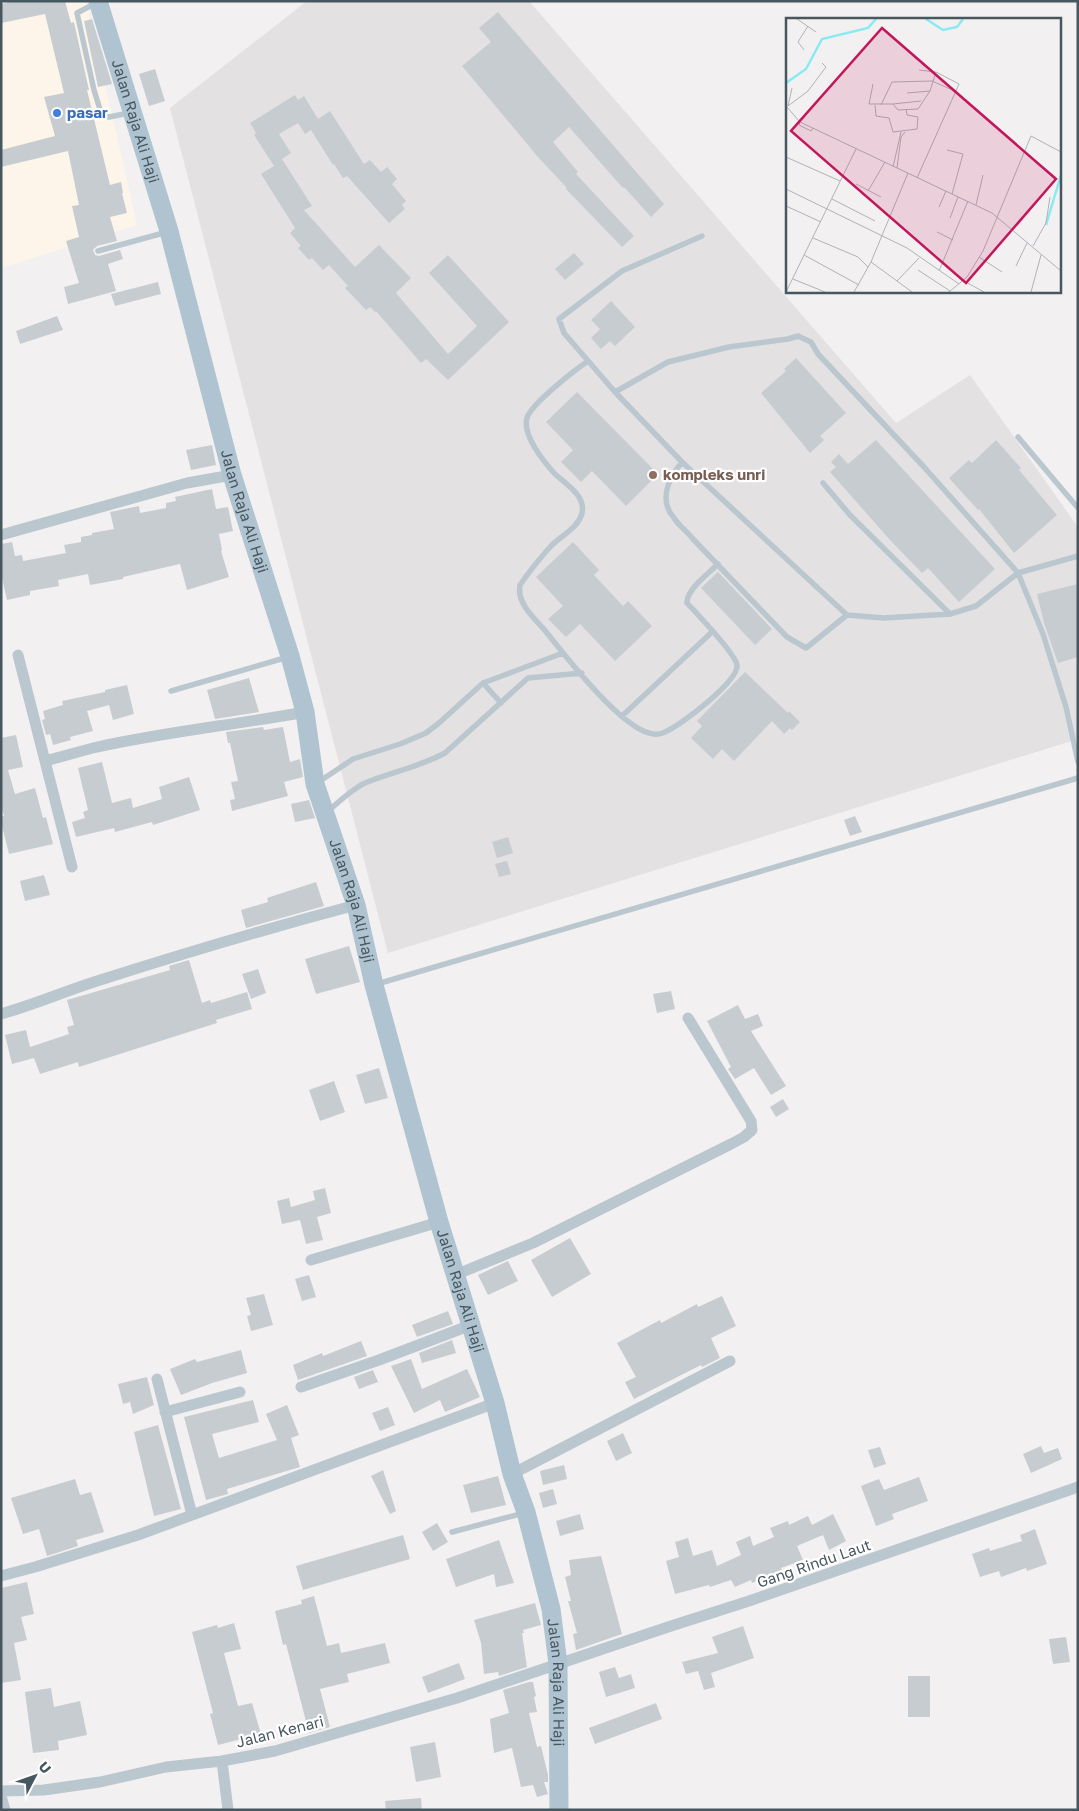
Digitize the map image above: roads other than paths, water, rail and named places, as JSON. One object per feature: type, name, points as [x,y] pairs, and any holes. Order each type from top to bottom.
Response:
[{"type":"main road","name":"Jalan Raja Ali Haji","points":[[98,2],[169,231],[232,475],[290,656],[305,712],[315,784],[356,905],[374,984],[439,1222],[495,1403],[512,1474],[526,1512],[551,1609],[558,1664],[559,1810]]},
{"type":"street","points":[[1,535],[187,483],[232,475]]},
{"type":"street","points":[[18,655],[72,867]]},
{"type":"street","points":[[45,761],[128,741],[305,712]]},
{"type":"street","points":[[1,1014],[102,979],[286,923],[356,905]]},
{"type":"street","points":[[455,1275],[533,1243],[731,1144],[752,1130],[751,1121],[688,1018]]},
{"type":"street","points":[[311,1260],[439,1222]]},
{"type":"street","points":[[301,1387],[379,1360],[471,1324]]},
{"type":"street","points":[[512,1474],[730,1361]]},
{"type":"street","points":[[156,1379],[192,1515]]},
{"type":"street","points":[[165,1412],[240,1392]]},
{"type":"street","points":[[1,1576],[129,1538],[495,1403]]},
{"type":"street","name":"Gang Rindu Laut","points":[[558,1664],[859,1564],[1078,1487]]},
{"type":"street","name":"Jalan Kenari","points":[[1,1791],[44,1790],[100,1782],[166,1767],[222,1761],[275,1751],[457,1698],[558,1664]]},
{"type":"street","points":[[222,1761],[228,1810]]},
{"type":"street","points":[[1,1796],[5,1810]]},
{"type":"lane","points":[[98,2],[77,13],[94,90],[102,116],[109,117],[131,112]]},
{"type":"lane","points":[[98,251],[169,231]]},
{"type":"lane","points":[[702,236],[622,271],[559,319],[564,334],[615,392],[682,462],[847,615],[884,618],[950,614],[976,606],[1018,573],[1078,556]]},
{"type":"lane","points":[[615,392],[668,362],[729,347],[798,336],[811,342],[818,354],[924,466],[1018,573],[1043,634],[1066,707],[1078,762]]},
{"type":"lane","points":[[588,360],[564,379],[527,417],[527,434],[535,448],[554,472],[577,494],[583,507],[582,515],[578,522],[551,546],[524,580],[519,589],[523,604],[563,654],[622,716],[649,734],[658,734],[667,732],[681,723],[716,694],[732,677],[737,666],[731,653],[687,603],[692,590],[718,564]]},
{"type":"lane","points":[[1018,437],[1078,508]]},
{"type":"lane","points":[[682,462],[672,475],[667,492],[666,507],[674,519],[685,528],[692,538],[787,637],[806,648],[847,615]]},
{"type":"lane","points":[[824,483],[850,515],[950,614]]},
{"type":"lane","points":[[622,716],[712,632]]},
{"type":"lane","points":[[315,784],[353,759],[400,744],[426,732],[439,724],[483,683],[563,654]]},
{"type":"lane","points":[[171,691],[290,656]]},
{"type":"lane","points":[[324,814],[363,784],[412,768],[445,753],[528,678],[582,674]]},
{"type":"lane","points":[[483,683],[501,703]]},
{"type":"lane","points":[[374,984],[1078,778]]},
{"type":"lane","points":[[452,1532],[526,1512]]},
{"type":"place","name":"pasar","points":[[57,113]]},
{"type":"place","name":"kompleks unri","points":[[653,475]]}]
